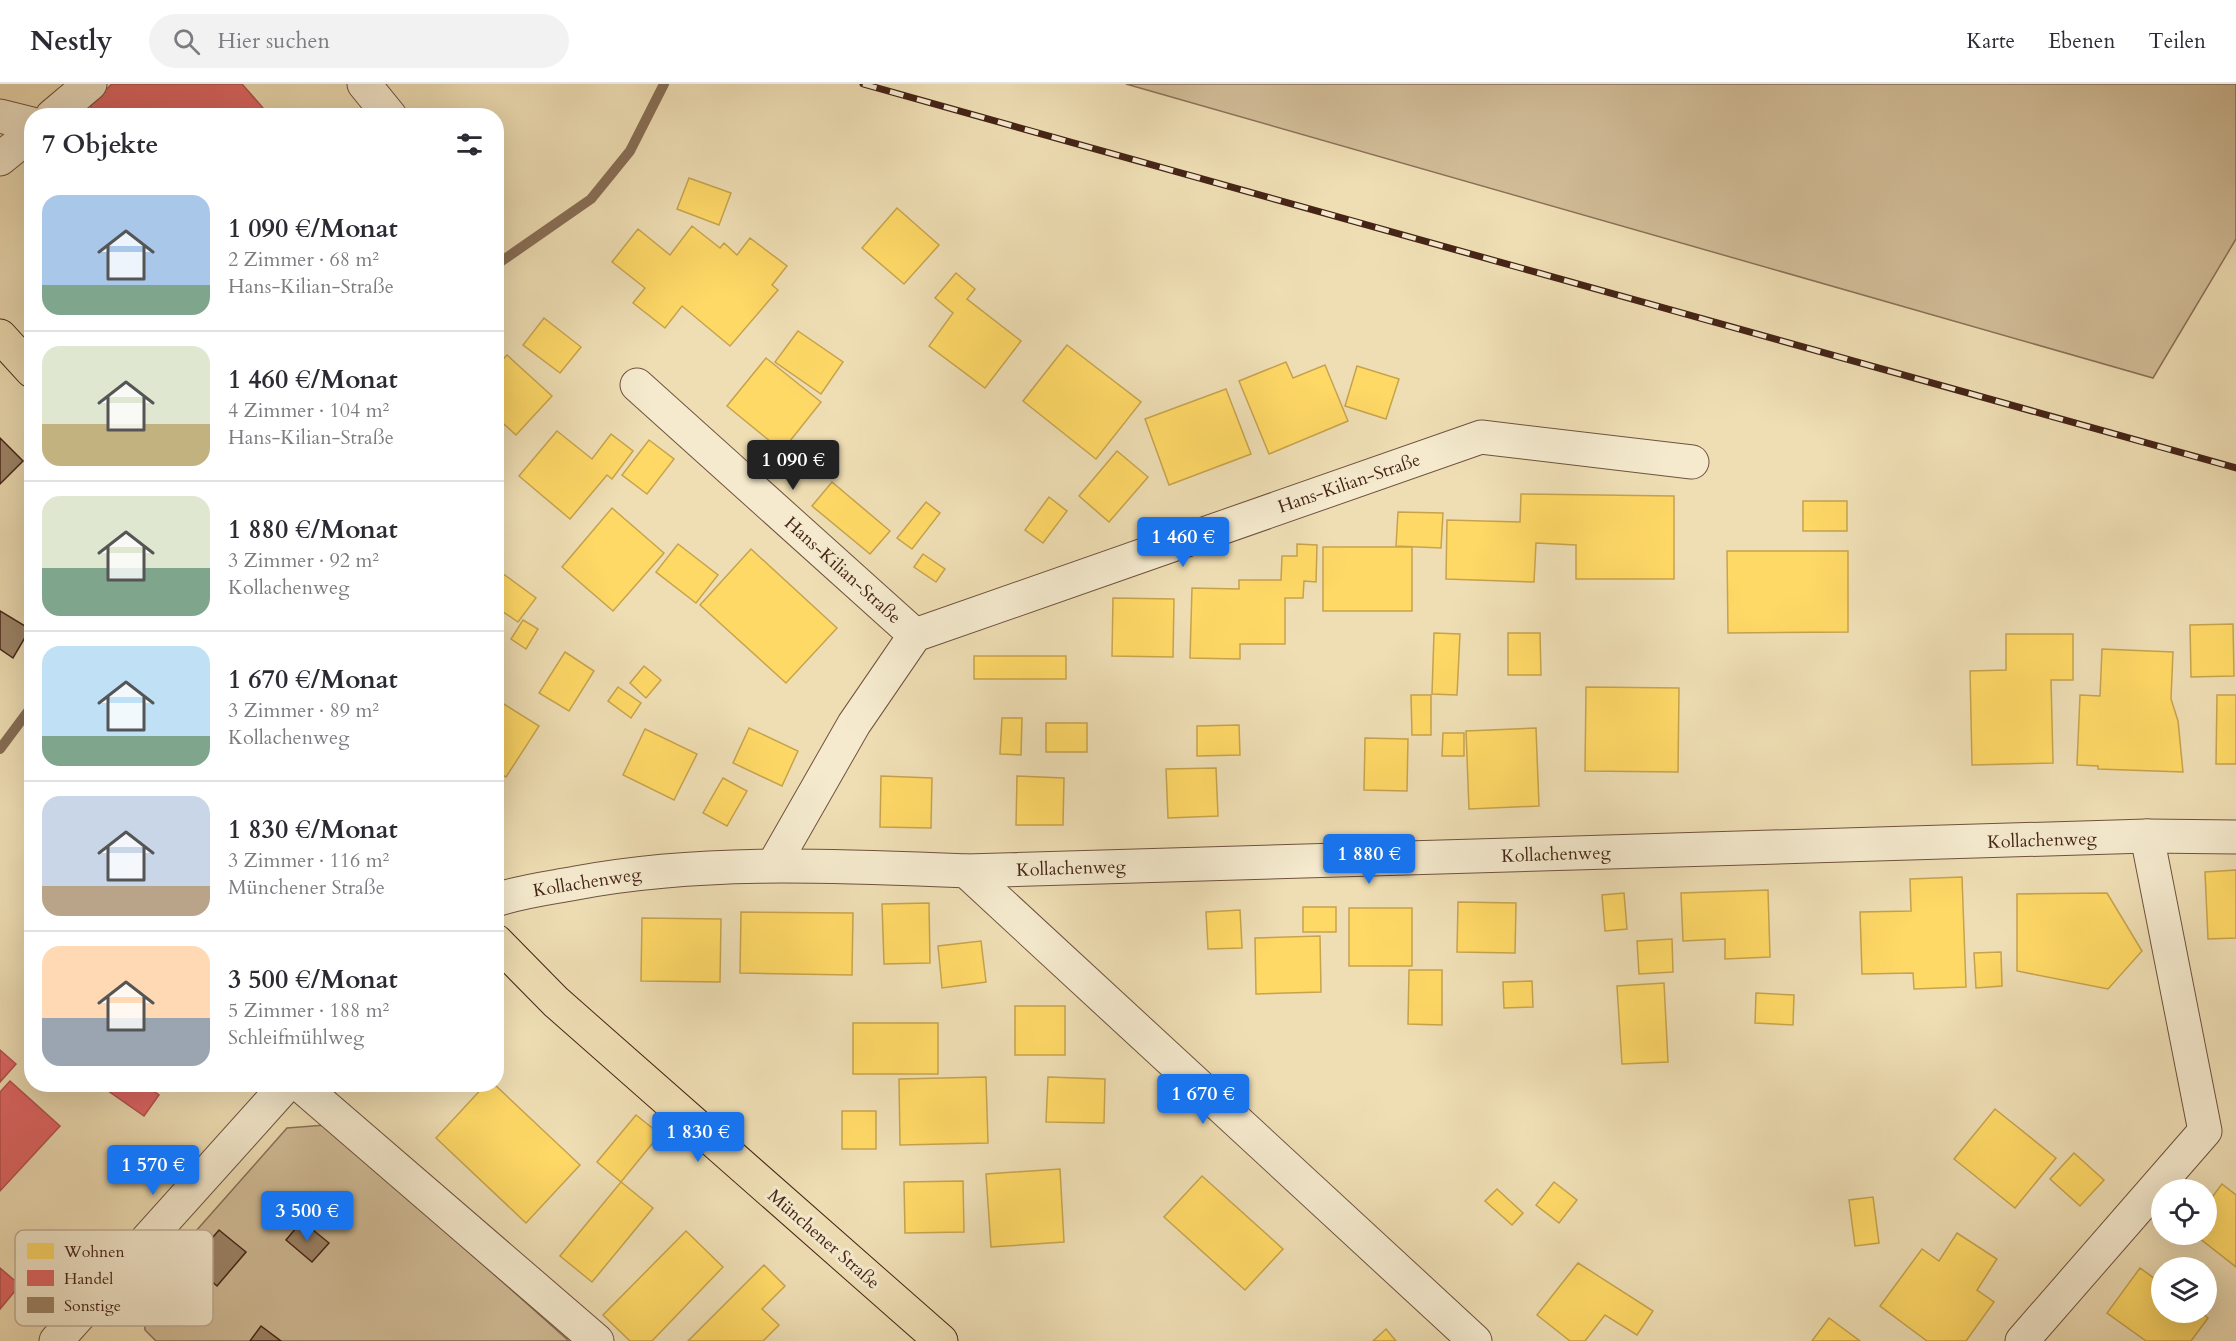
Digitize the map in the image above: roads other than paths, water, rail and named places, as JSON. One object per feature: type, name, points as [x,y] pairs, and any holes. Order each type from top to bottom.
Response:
[{"type":"main road","points":[[0,336],[24,362]]},
{"type":"main road","name":"Münchener Straße","points":[[504,949],[556,1002],[941,1341]]},
{"type":"street","points":[[62,108],[90,84]]},
{"type":"street","points":[[364,84],[384,108]]},
{"type":"street","points":[[0,116],[24,122]]},
{"type":"street","points":[[0,159],[24,140]]},
{"type":"street","name":"Hans-Kilian-Straße","points":[[637,385],[915,635]]},
{"type":"street","name":"Hans-Kilian-Straße","points":[[774,864],[855,724],[915,635],[1481,437],[1692,462]]},
{"type":"street","points":[[2022,1341],[2205,1131],[2146,836]]},
{"type":"street","name":"Kollachenweg","points":[[504,897],[616,875],[774,864],[966,871],[2146,836],[2236,837]]},
{"type":"street","points":[[966,871],[1475,1341]]},
{"type":"street","points":[[156,1230],[280,1092]]},
{"type":"street","points":[[308,1092],[597,1341]]},
{"type":"street","points":[[56,1341],[69,1326]]},
{"type":"waterway","points":[[504,259],[591,199],[630,151],[664,84]]},
{"type":"waterway","points":[[0,749],[24,717]]},
{"type":"railway","points":[[863,84],[2236,468]]}]
